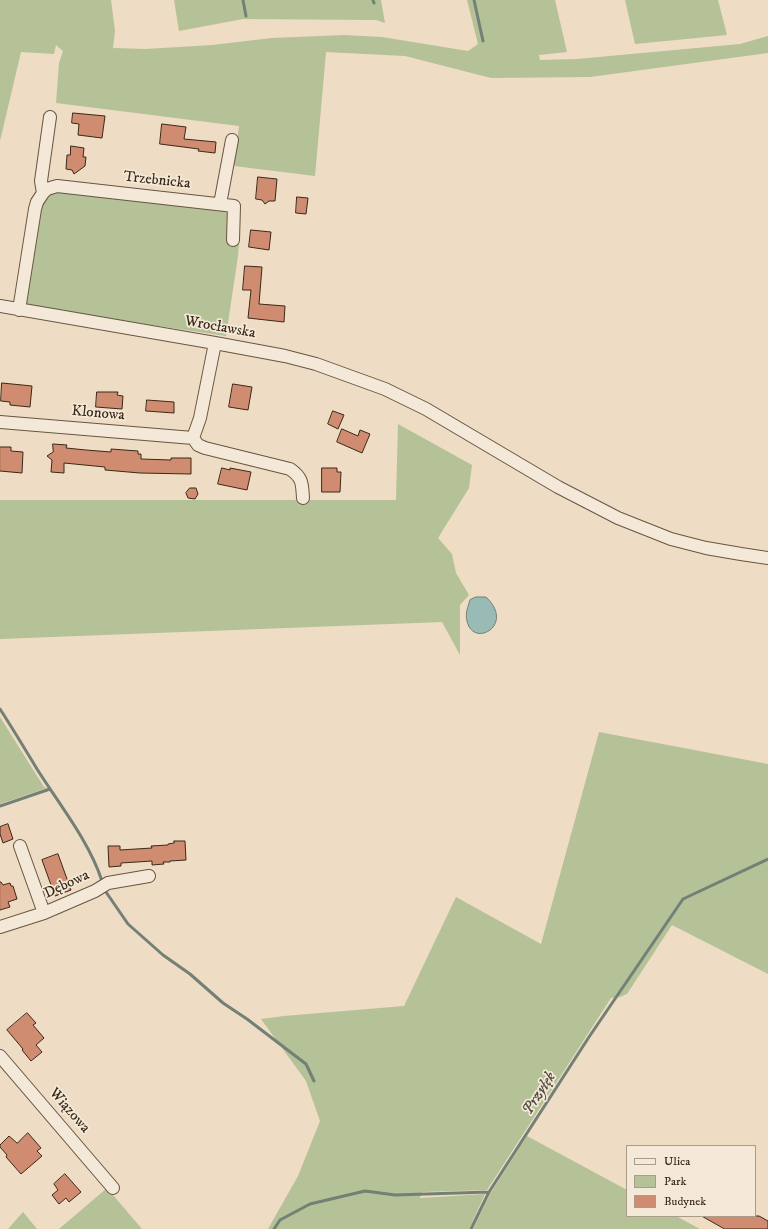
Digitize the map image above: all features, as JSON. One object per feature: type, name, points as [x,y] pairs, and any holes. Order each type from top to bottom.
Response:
[{"type":"street","points":[[19,310],[34,209],[43,193],[41,181],[50,117]]},
{"type":"street","points":[[220,204],[232,140]]},
{"type":"street","name":"Trzebnicka","points":[[43,193],[47,189],[57,186],[234,206],[233,240]]},
{"type":"street","name":"Wrocławska","points":[[0,306],[285,356],[316,364],[385,389],[426,409],[558,487],[618,518],[671,539],[706,548],[768,558]]},
{"type":"street","points":[[214,343],[200,418],[193,438],[198,445],[205,448],[290,469],[300,477],[303,498]]},
{"type":"street","name":"Klonowa","points":[[0,422],[193,438]]},
{"type":"street","points":[[20,846],[44,913]]},
{"type":"street","name":"Dębowa","points":[[0,927],[44,913],[95,891],[108,883],[149,876]]},
{"type":"street","name":"Wiązowa","points":[[0,1056],[113,1188]]},
{"type":"green space","points":[[0,0],[111,0],[115,31],[113,48],[145,49],[212,45],[272,38],[344,35],[382,37],[468,51],[478,44],[467,0],[555,0],[567,52],[539,55],[540,60],[577,59],[740,44],[768,36],[768,53],[590,77],[491,78],[405,56],[326,52],[315,176],[234,166],[239,126],[56,103],[59,63],[63,51],[56,45],[54,54],[21,52],[0,141]]},
{"type":"green space","points":[[174,0],[381,0],[385,23],[376,20],[243,19],[179,31]]},
{"type":"green space","points":[[625,0],[718,0],[727,35],[635,44]]},
{"type":"green space","points":[[51,190],[226,208],[230,213],[230,242],[239,244],[226,336],[29,307],[24,301],[41,199]]},
{"type":"green space","points":[[398,424],[472,465],[469,488],[438,538],[452,554],[456,573],[469,595],[460,605],[460,655],[442,622],[0,639],[0,500],[396,500]]},
{"type":"green space","points":[[0,717],[44,787],[47,788],[0,804]]},
{"type":"green space","points":[[599,732],[768,764],[768,974],[672,925],[627,994],[620,997],[611,998],[487,1190],[422,1192],[420,1198],[485,1194],[469,1229],[268,1229],[298,1176],[320,1121],[306,1081],[261,1019],[404,1006],[456,897],[541,944]]},
{"type":"green space","points":[[527,1136],[626,1189],[626,1217],[678,1217],[700,1229],[473,1229],[490,1194]]},
{"type":"green space","points":[[107,1188],[142,1229],[59,1229]]},
{"type":"green space","points":[[23,1212],[37,1229],[8,1229]]},
{"type":"water","points":[[476,597],[486,597],[494,607],[497,616],[495,624],[490,630],[484,633],[477,633],[471,629],[466,618],[470,600]]},
{"type":"building","points":[[73,113],[105,116],[102,138],[78,135],[79,124],[72,123]]},
{"type":"building","points":[[162,124],[186,127],[184,139],[216,142],[215,153],[198,151],[199,149],[160,144]]},
{"type":"building","points":[[71,146],[84,148],[83,157],[86,157],[85,166],[74,174],[72,170],[66,169],[67,155],[70,155]]},
{"type":"building","points":[[258,177],[277,179],[275,201],[269,201],[265,204],[262,200],[256,199]]},
{"type":"building","points":[[297,197],[308,198],[306,214],[296,213]]},
{"type":"building","points":[[251,230],[271,232],[269,250],[249,247]]},
{"type":"building","points":[[245,266],[262,267],[259,304],[285,306],[284,322],[248,318],[251,290],[243,290]]},
{"type":"building","points":[[2,383],[32,386],[30,407],[10,405],[10,402],[1,401]]},
{"type":"building","points":[[233,384],[252,387],[248,410],[229,407]]},
{"type":"building","points":[[97,392],[118,392],[117,395],[123,396],[122,409],[96,407]]},
{"type":"building","points":[[147,400],[174,402],[174,413],[146,411]]},
{"type":"building","points":[[333,411],[344,415],[338,429],[328,424]]},
{"type":"building","points":[[342,429],[358,436],[360,430],[370,434],[362,453],[337,442]]},
{"type":"building","points":[[53,444],[67,445],[66,448],[86,450],[111,452],[111,449],[138,451],[138,454],[141,454],[141,459],[171,460],[171,458],[191,458],[191,474],[140,473],[105,470],[105,467],[64,463],[64,473],[51,472],[52,460],[47,456],[53,452]]},
{"type":"building","points":[[0,447],[11,447],[11,451],[23,452],[22,473],[0,471]]},
{"type":"building","points":[[222,468],[251,472],[247,490],[218,484]]},
{"type":"building","points":[[322,468],[337,468],[337,472],[341,472],[340,492],[322,492]]},
{"type":"building","points":[[190,488],[196,488],[198,494],[195,499],[188,498],[186,493]]},
{"type":"building","points":[[8,824],[13,839],[3,843],[0,834],[0,827]]},
{"type":"building","points":[[174,841],[185,841],[186,860],[163,862],[164,864],[152,865],[152,861],[121,863],[121,866],[109,867],[108,846],[120,846],[120,850],[152,848],[151,846],[168,845],[174,843]]},
{"type":"building","points":[[58,854],[71,890],[55,896],[42,860]]},
{"type":"building","points":[[0,882],[3,885],[10,883],[11,886],[13,886],[17,899],[8,902],[10,907],[0,910]]},
{"type":"building","points":[[27,1013],[36,1023],[33,1025],[44,1038],[36,1045],[42,1052],[31,1061],[7,1030]]},
{"type":"building","points":[[28,1133],[41,1148],[37,1151],[42,1156],[21,1174],[6,1157],[7,1155],[0,1145],[9,1136],[17,1143]]},
{"type":"building","points":[[65,1174],[81,1192],[69,1202],[66,1198],[59,1204],[52,1195],[58,1190],[54,1184]]},
{"type":"building","points":[[759,1216],[768,1221],[768,1229],[725,1229],[704,1217]]},
{"type":"waterway","points":[[243,0],[246,16]]},
{"type":"waterway","points":[[474,0],[483,41]]},
{"type":"waterway","points":[[0,709],[37,769],[82,837],[102,881]]},
{"type":"waterway","points":[[0,806],[50,789]]},
{"type":"waterway","name":"Przyłęk","points":[[471,1229],[489,1192],[589,1037],[683,899],[768,859]]},
{"type":"waterway","points":[[106,892],[128,924],[163,955],[190,974],[223,1003],[247,1019],[306,1064],[314,1081]]},
{"type":"waterway","name":"Przyłęk","points":[[274,1229],[280,1220],[310,1204],[365,1191],[395,1195],[489,1192]]}]
